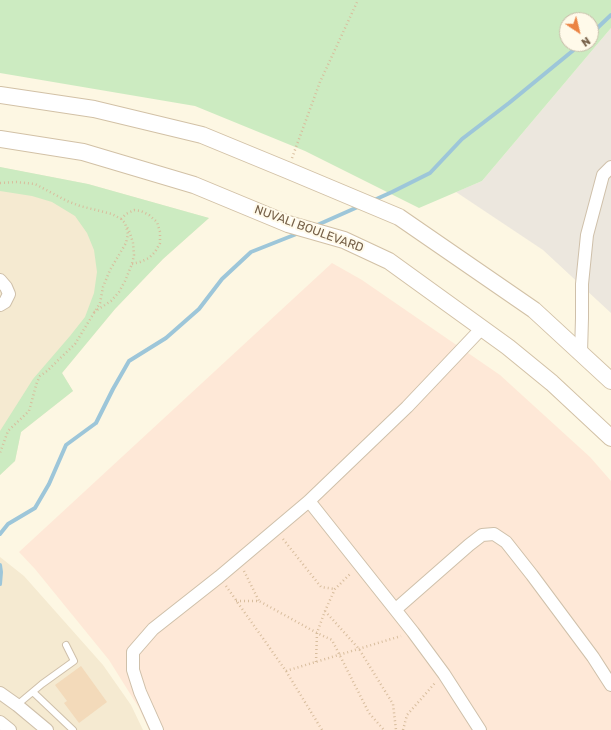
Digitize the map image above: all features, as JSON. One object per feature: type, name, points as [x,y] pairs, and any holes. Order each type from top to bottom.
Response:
[{"type":"main road","points":[[0,95],[94,109],[202,135],[400,217],[534,310],[611,381]]},
{"type":"main road","name":"NUVALI BOULEVARD","points":[[0,139],[83,152],[194,185],[288,224],[344,240],[389,261],[508,347],[552,383],[611,438]]},
{"type":"street","points":[[581,353],[582,284],[587,234],[603,175],[611,167]]},
{"type":"street","points":[[0,280],[6,287],[9,294],[5,302],[0,305]]},
{"type":"street","points":[[157,730],[140,692],[133,670],[133,652],[153,629],[275,530],[309,500],[407,407],[482,328]]},
{"type":"street","points":[[309,500],[396,609],[444,674],[480,730]]},
{"type":"street","points":[[396,609],[482,535],[494,534],[506,542],[532,575],[593,657],[611,685]]},
{"type":"street","points":[[0,693],[47,730]]},
{"type":"street","points":[[0,722],[10,730]]},
{"type":"lane","points":[[17,705],[74,661],[66,645]]},
{"type":"lane","points":[[33,692],[73,730]]},
{"type":"path","points":[[287,170],[320,82],[358,0]]},
{"type":"path","points":[[0,183],[16,182],[35,184],[67,201],[112,214],[125,223],[133,243],[134,255],[132,264],[119,292],[111,301],[93,313]]},
{"type":"path","points":[[121,219],[126,214],[134,210],[141,211],[149,215],[157,222],[160,232],[160,243],[149,258],[132,264]]},
{"type":"path","points":[[0,453],[8,431],[29,411],[40,376],[74,344],[100,303],[103,288],[110,270],[126,243],[128,234],[125,223]]},
{"type":"path","points":[[275,530],[321,587],[335,589]]},
{"type":"path","points":[[238,560],[258,601]]},
{"type":"path","points":[[316,662],[317,633],[325,611],[335,589],[360,564]]},
{"type":"path","points":[[219,576],[286,671],[322,730]]},
{"type":"path","points":[[236,601],[258,601],[332,640],[369,713],[384,730]]},
{"type":"path","points":[[325,611],[359,649],[393,704],[396,730]]},
{"type":"path","points":[[286,671],[413,632]]},
{"type":"path","points":[[403,730],[407,715],[444,674]]},
{"type":"shaded area","points":[[611,28],[611,313],[543,250],[456,192],[482,181],[591,52],[599,52],[599,42]]},
{"type":"shaded area","points":[[0,167],[88,184],[209,218],[163,259],[115,309],[62,373],[73,391],[21,432],[15,461],[0,475]]},
{"type":"shaded area","points":[[332,263],[362,280],[500,375],[590,457],[611,481],[611,730],[149,730],[139,708],[109,660],[35,569],[19,552]]},
{"type":"shaded area","points":[[0,557],[24,576],[103,665],[131,705],[143,730],[0,730]]},
{"type":"green space","points":[[0,0],[611,0],[611,28],[599,42],[599,12],[559,12],[559,52],[591,52],[482,181],[419,208],[305,151],[195,106],[0,73]]},
{"type":"green space","points":[[0,167],[88,184],[209,218],[163,259],[115,309],[62,373],[73,391],[21,432],[15,461],[0,475],[0,431],[33,379],[85,317],[94,293],[97,272],[94,250],[87,233],[75,216],[52,202],[32,196],[0,191]]},
{"type":"building","points":[[81,666],[107,702],[79,723],[64,703],[67,701],[55,685]]},
{"type":"waterway","points":[[599,26],[611,15]]},
{"type":"waterway","points":[[372,201],[430,173],[462,139],[571,52]]},
{"type":"waterway","points":[[315,226],[360,206]]},
{"type":"waterway","points":[[0,534],[8,524],[35,508],[49,484],[66,445],[96,423],[129,361],[166,338],[199,309],[222,279],[251,252],[299,233]]},
{"type":"waterway","points":[[0,565],[0,584]]}]
